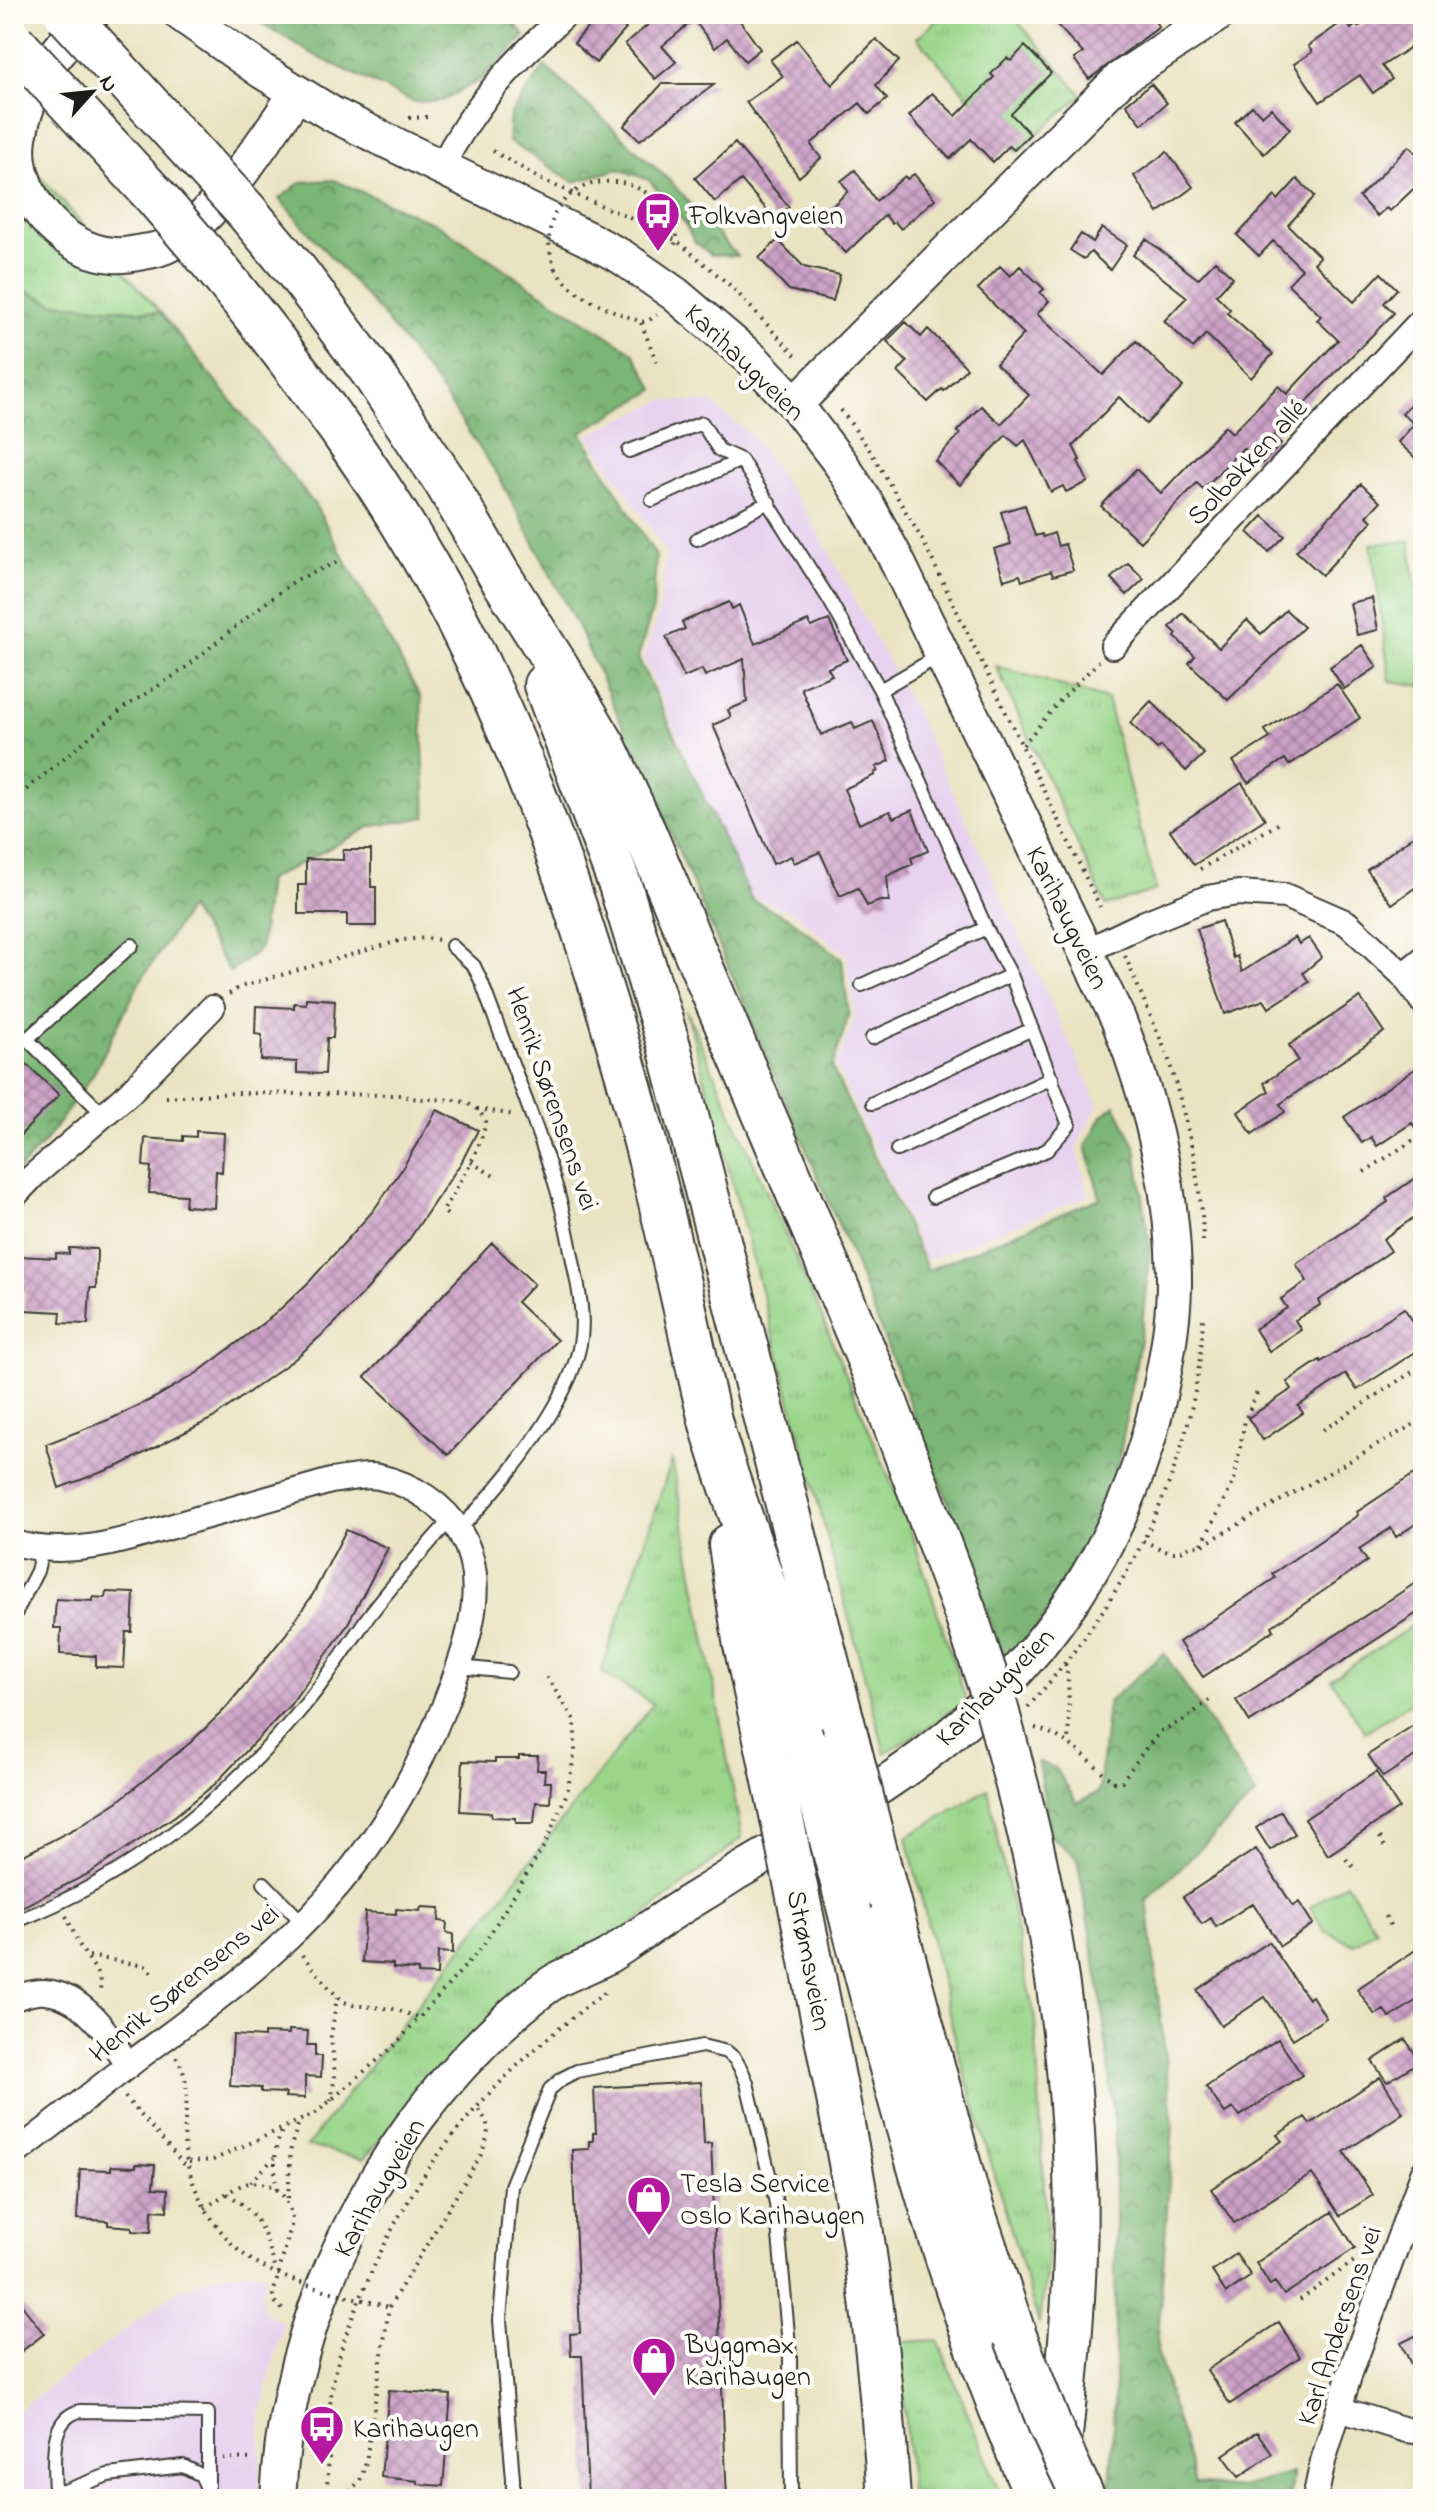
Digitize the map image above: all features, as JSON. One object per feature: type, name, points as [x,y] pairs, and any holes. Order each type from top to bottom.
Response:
[{"type":"highway","points":[[66,14],[246,211],[297,272],[372,372],[446,483],[605,747],[644,831],[884,1397],[965,1612],[997,1709],[1035,1853],[1047,1916],[1066,2053],[1075,2173],[1072,2318],[1054,2499]]},
{"type":"highway","points":[[14,43],[154,195],[292,361],[363,461],[412,539],[505,719],[574,898],[623,1059],[666,1225],[712,1425],[770,1605],[789,1756],[850,1914],[903,2111],[954,2283],[1001,2411],[1038,2499]]},
{"type":"highway","points":[[498,573],[599,826],[669,1046],[886,1891],[963,2177],[1015,2336],[1050,2426],[1084,2499]]},
{"type":"highway","name":"Strømsveien","points":[[789,1756],[807,1940],[861,2227],[883,2408],[889,2499]]},
{"type":"main road","points":[[92,14],[54,55],[42,74],[31,96],[18,141],[22,175],[32,200],[47,221],[66,237],[89,248],[111,255],[134,254],[170,245],[201,219],[237,176],[297,93]]},
{"type":"main road","name":"Karihaugveien","points":[[181,14],[226,47],[332,114],[632,263],[726,336],[795,404],[841,464],[895,557],[1128,1044],[1161,1153],[1173,1243],[1174,1287],[1170,1331],[1157,1409],[1138,1472],[1117,1524],[1060,1620],[1015,1674],[944,1740],[908,1768],[677,1909],[606,1957],[552,1982],[461,2064],[399,2143],[347,2236],[309,2328],[288,2411],[278,2499]]},
{"type":"main road","points":[[795,404],[1120,79],[1218,14]]},
{"type":"main road","name":"Karihaugveien","points":[[316,2498],[308,2407],[327,2334],[358,2257],[386,2202],[414,2158],[476,2081],[606,1957]]},
{"type":"street","points":[[441,168],[458,134],[502,77],[566,14]]},
{"type":"street","name":"Solbakken allé","points":[[1113,646],[1423,319]]},
{"type":"street","points":[[1086,951],[1207,898],[1238,893],[1285,896],[1347,923],[1403,975],[1423,1002]]},
{"type":"street","points":[[1403,975],[1423,959]]},
{"type":"street","points":[[14,1196],[129,1093],[212,1008]]},
{"type":"street","name":"Henrik Sørensens vei","points":[[14,1543],[42,1550],[65,1551],[117,1542],[331,1481],[378,1477],[416,1490],[455,1525],[471,1555],[475,1574],[470,1626],[459,1667],[436,1728],[407,1784],[366,1849],[328,1897],[296,1932],[252,1971],[14,2154]]},
{"type":"street","points":[[14,1998],[50,1992],[80,2006],[105,2033],[119,2073]]},
{"type":"street","name":"Karl Andersens vei","points":[[1315,2499],[1360,2342],[1423,2173]]},
{"type":"street","points":[[1339,2409],[1406,2430],[1423,2432]]},
{"type":"lane","points":[[629,451],[702,423],[719,450],[741,460],[830,601],[880,690],[986,928],[1011,975],[1069,1125],[1047,1150],[933,1197]]},
{"type":"lane","points":[[652,500],[741,460]]},
{"type":"lane","points":[[697,539],[769,502]]},
{"type":"lane","points":[[880,690],[942,654]]},
{"type":"lane","points":[[862,985],[986,928]]},
{"type":"lane","points":[[103,1114],[20,1037],[132,945]]},
{"type":"lane","name":"Henrik Sørensens vei","points":[[452,946],[474,966],[482,983],[533,1119],[564,1216],[580,1294],[581,1341],[571,1377],[556,1404],[500,1486],[455,1525]]},
{"type":"lane","points":[[872,1038],[1011,975]]},
{"type":"lane","points":[[873,1103],[1032,1029]]},
{"type":"lane","points":[[897,1150],[1052,1078]]},
{"type":"lane","points":[[14,1922],[99,1881],[164,1841],[198,1813],[262,1753],[309,1701],[405,1570],[455,1525]]},
{"type":"lane","points":[[14,1616],[37,1571],[42,1550]]},
{"type":"lane","points":[[459,1667],[509,1672]]},
{"type":"lane","points":[[264,1883],[296,1932]]},
{"type":"lane","points":[[513,2499],[500,2320],[511,2186],[550,2089],[577,2071],[702,2046],[727,2052],[735,2059],[747,2083],[776,2203],[790,2356],[791,2499]]},
{"type":"lane","points":[[80,2411],[208,2413],[208,2495],[201,2475],[183,2466],[108,2475],[49,2497],[57,2432],[68,2416],[80,2411]]},
{"type":"path","points":[[407,118],[428,117]]},
{"type":"path","points":[[657,315],[641,322],[597,304],[563,281],[555,269],[549,241],[551,225],[557,211],[579,189],[594,182],[622,182],[639,187],[670,215],[678,229],[673,248]]},
{"type":"path","points":[[641,322],[658,365]]},
{"type":"path","points":[[841,410],[871,452],[924,543],[1100,907]]},
{"type":"path","points":[[14,800],[125,707],[180,672],[296,580],[342,560]]},
{"type":"path","points":[[1023,745],[1057,704],[1113,646]]},
{"type":"path","points":[[1200,869],[1278,824]]},
{"type":"path","points":[[212,1008],[240,987],[402,940],[427,938],[452,946]]},
{"type":"path","points":[[166,1097],[235,1093],[400,1095],[455,1099],[477,1109],[533,1119]]},
{"type":"path","points":[[451,1218],[443,1211],[483,1136],[486,1122],[477,1109]]},
{"type":"path","points":[[1364,1172],[1423,1134]]},
{"type":"path","points":[[471,1162],[494,1176]]},
{"type":"path","points":[[1323,1430],[1423,1365]]},
{"type":"path","points":[[1201,1546],[1234,1481],[1245,1420],[1258,1390]]},
{"type":"path","points":[[1143,1541],[1177,1552],[1189,1545],[1201,1546],[1423,1419]]},
{"type":"path","points":[[1065,1664],[1068,1670],[1070,1716],[1068,1743]]},
{"type":"path","points":[[189,2162],[213,2160],[299,2122],[331,2101],[395,2045],[461,1974],[490,1936],[544,1846],[567,1793],[575,1751],[575,1721],[546,1676]]},
{"type":"path","points":[[1026,1725],[1050,1732],[1068,1743],[1113,1782],[1122,1781],[1161,1731],[1184,1720],[1212,1698]]},
{"type":"path","points":[[1380,1837],[1387,1851]]},
{"type":"path","points":[[1346,1859],[1357,1871]]},
{"type":"path","points":[[1416,1896],[1423,1907]]},
{"type":"path","points":[[65,1914],[100,1981],[97,2000]]},
{"type":"path","points":[[1386,1916],[1392,1930]]},
{"type":"path","points":[[296,1932],[337,1997],[353,2005],[393,2009],[421,2018]]},
{"type":"path","points":[[87,1955],[145,1966],[154,1975]]},
{"type":"path","points":[[331,2101],[335,2075],[331,2036],[337,1997]]},
{"type":"path","points":[[170,2048],[184,2071],[188,2089],[185,2149],[190,2171]]},
{"type":"path","points":[[119,2073],[190,2171],[205,2208],[237,2249],[251,2261],[288,2278],[389,2307]]},
{"type":"path","points":[[477,2107],[487,2119],[488,2132],[476,2166],[389,2307],[366,2462],[360,2481],[351,2491],[316,2498],[331,2390],[352,2319],[381,2248],[435,2157],[477,2107]]},
{"type":"path","points":[[290,2316],[281,2309],[273,2295],[292,2222],[288,2201],[291,2146],[299,2122]]},
{"type":"path","points":[[278,2190],[274,2158],[283,2129]]},
{"type":"path","points":[[205,2208],[251,2183],[274,2158]]},
{"type":"path","points":[[251,2183],[263,2183],[278,2190],[288,2201]]},
{"type":"path","points":[[227,2194],[245,2204],[253,2214],[265,2234],[277,2273]]},
{"type":"path","points":[[1300,2300],[1370,2250],[1399,2237]]},
{"type":"path","points":[[223,2458],[249,2459]]},
{"type":"shaded area","points":[[663,400],[712,403],[752,436],[808,514],[917,715],[1098,1104],[1076,1147],[1089,1196],[926,1261],[836,1066],[855,1017],[847,956],[793,912],[749,895],[643,658],[658,616],[667,553],[588,435]]},
{"type":"shaded area","points":[[267,2273],[261,2291],[262,2306],[268,2315],[283,2323],[261,2410],[259,2499],[14,2499],[14,2414],[177,2291],[214,2276]]},
{"type":"green space","points":[[246,14],[507,14],[525,36],[483,78],[442,101],[414,102],[320,58]]},
{"type":"green space","points":[[944,14],[1011,14],[1082,95],[1017,152],[917,38]]},
{"type":"green space","points":[[545,66],[670,181],[737,256],[711,255],[694,241],[684,222],[649,180],[619,169],[574,182],[508,141],[510,115]]},
{"type":"green space","points":[[14,147],[161,313],[53,303],[14,285]]},
{"type":"green space","points":[[334,180],[440,226],[633,352],[655,390],[581,432],[656,556],[653,608],[638,658],[752,900],[791,919],[842,960],[849,1015],[832,1068],[928,1270],[1100,1198],[1086,1146],[1102,1116],[1115,1105],[1136,1148],[1150,1246],[1142,1328],[1108,1523],[1008,1670],[952,1512],[851,1254],[659,805],[577,625],[499,477],[437,385],[379,311],[279,199],[301,182]]},
{"type":"green space","points":[[14,285],[53,303],[161,313],[315,505],[421,698],[426,817],[370,827],[268,880],[260,949],[230,972],[189,908],[139,983],[94,1073],[47,1139],[14,1175]]},
{"type":"green space","points":[[1410,541],[1419,617],[1423,617],[1423,686],[1390,681],[1371,544]]},
{"type":"green space","points":[[996,666],[1107,699],[1156,890],[1106,906]]},
{"type":"green space","points":[[686,1010],[818,1308],[910,1528],[967,1703],[885,1753]]},
{"type":"green space","points":[[672,1460],[742,1838],[419,2093],[364,2159],[307,2146],[653,1704],[601,1672]]},
{"type":"green space","points":[[1423,1619],[1423,1695],[1365,1732],[1331,1679]]},
{"type":"green space","points":[[1164,1653],[1256,1794],[1147,1900],[1173,2125],[1157,2351],[1195,2483],[1238,2488],[1292,2473],[1290,2499],[1112,2499],[1110,2495],[1115,2382],[1115,2130],[1102,2004],[1077,1857],[1050,1836],[1038,1762],[1056,1768],[1077,1803],[1099,1792],[1108,1702]]},
{"type":"green space","points":[[988,1789],[1035,2021],[1048,2259],[1039,2324],[958,2051],[907,1837]]},
{"type":"green space","points":[[1346,1883],[1376,1929],[1354,1944],[1325,1931],[1310,1907]]},
{"type":"green space","points":[[938,2340],[1002,2499],[911,2499],[899,2342]]},
{"type":"building","points":[[661,14],[735,14],[760,49],[745,61],[727,38],[715,48],[694,20],[662,46],[676,62],[655,79],[625,44]]},
{"type":"building","points":[[1047,14],[1149,14],[1159,27],[1089,79],[1074,59],[1083,53]]},
{"type":"building","points":[[1378,14],[1423,14],[1423,39],[1382,66],[1392,79],[1373,93],[1360,75],[1320,102],[1294,64],[1312,52],[1308,46],[1345,20],[1351,29]]},
{"type":"building","points":[[598,16],[606,23],[612,17],[626,29],[596,63],[574,43]]},
{"type":"building","points":[[876,39],[899,61],[876,85],[887,99],[869,114],[860,103],[812,143],[821,158],[799,177],[746,102],[783,76],[770,60],[797,40],[832,85]]},
{"type":"building","points":[[1025,46],[1051,73],[1011,114],[1030,134],[1014,150],[1009,146],[993,162],[971,139],[950,159],[909,116],[932,93],[956,116],[994,77],[991,74],[1007,58],[1011,61]]},
{"type":"building","points":[[662,84],[715,84],[640,140],[624,126]]},
{"type":"building","points":[[1151,84],[1167,103],[1142,124],[1126,104]]},
{"type":"building","points":[[1252,106],[1262,116],[1271,108],[1290,129],[1264,154],[1235,122]]},
{"type":"building","points":[[735,143],[789,207],[775,219],[741,180],[715,202],[695,178]]},
{"type":"building","points":[[1409,146],[1423,160],[1423,180],[1390,211],[1386,208],[1377,216],[1359,197]]},
{"type":"building","points":[[1167,152],[1193,187],[1158,213],[1134,176]]},
{"type":"building","points":[[855,170],[876,201],[905,176],[907,179],[914,174],[935,199],[901,229],[885,215],[846,253],[816,222],[848,191],[841,181]]},
{"type":"building","points":[[1297,179],[1315,196],[1288,225],[1320,257],[1314,263],[1354,302],[1381,273],[1397,289],[1384,303],[1394,313],[1273,436],[1281,444],[1260,465],[1243,448],[1203,489],[1197,483],[1140,542],[1101,506],[1136,469],[1161,493],[1225,426],[1232,433],[1278,386],[1287,394],[1338,340],[1317,320],[1321,316],[1288,284],[1302,269],[1273,241],[1259,256],[1237,235],[1275,196],[1278,200]]},
{"type":"building","points":[[1102,228],[1127,245],[1110,270],[1091,252],[1084,259],[1070,250],[1081,234],[1093,242]]},
{"type":"building","points":[[1146,239],[1198,279],[1215,261],[1233,277],[1216,295],[1230,309],[1227,313],[1273,354],[1251,378],[1206,334],[1193,348],[1164,321],[1187,297],[1133,255]]},
{"type":"building","points":[[778,240],[804,267],[840,275],[833,301],[789,290],[759,258]]},
{"type":"building","points":[[1000,266],[1010,276],[1020,266],[1044,289],[1040,293],[1049,301],[1037,314],[1103,375],[1136,341],[1183,387],[1146,424],[1119,397],[1073,446],[1088,482],[1066,492],[1063,486],[1051,492],[1025,440],[1018,446],[1006,435],[960,485],[935,461],[981,406],[1001,424],[1029,395],[996,364],[1024,334],[978,289]]},
{"type":"building","points":[[906,322],[921,337],[928,329],[967,368],[928,402],[898,372],[907,362],[887,341]]},
{"type":"building","points":[[1423,391],[1423,465],[1398,442],[1414,424],[1402,413]]},
{"type":"building","points":[[1361,484],[1380,502],[1367,516],[1372,521],[1322,575],[1296,551]]},
{"type":"building","points":[[1025,505],[1035,536],[1054,533],[1058,546],[1065,544],[1073,570],[1053,576],[1051,571],[1022,581],[1020,575],[1004,580],[994,549],[1011,544],[1001,512]]},
{"type":"building","points":[[1263,516],[1285,536],[1269,552],[1248,532]]},
{"type":"building","points":[[1128,563],[1144,579],[1127,595],[1111,578]]},
{"type":"building","points":[[1372,598],[1378,630],[1357,635],[1350,603]]},
{"type":"building","points":[[729,602],[732,609],[739,605],[755,644],[808,621],[811,627],[829,620],[847,660],[828,668],[832,675],[801,688],[821,735],[852,722],[855,729],[873,721],[890,761],[876,767],[878,771],[875,775],[844,789],[859,824],[890,811],[893,818],[912,810],[928,851],[911,858],[913,864],[887,876],[889,901],[867,906],[858,888],[840,896],[820,852],[794,863],[791,856],[773,864],[713,725],[731,717],[728,710],[747,702],[744,659],[705,676],[702,669],[684,677],[666,637],[685,629],[682,622]]},
{"type":"building","points":[[1286,610],[1304,627],[1228,700],[1189,663],[1195,656],[1175,637],[1177,634],[1170,627],[1183,613],[1219,648],[1247,620],[1261,634]]},
{"type":"building","points":[[1362,645],[1377,667],[1344,689],[1330,667]]},
{"type":"building","points":[[1337,684],[1360,718],[1289,765],[1285,759],[1248,783],[1233,761],[1270,738],[1265,730]]},
{"type":"building","points":[[1151,701],[1204,754],[1186,771],[1161,746],[1157,749],[1130,723]]},
{"type":"building","points":[[1242,783],[1265,819],[1194,865],[1170,830]]},
{"type":"building","points":[[1423,829],[1423,882],[1392,904],[1367,870]]},
{"type":"building","points":[[343,850],[371,850],[371,887],[376,887],[376,926],[347,926],[347,914],[298,914],[298,885],[306,885],[306,859],[343,860]]},
{"type":"building","points":[[1221,921],[1233,958],[1237,956],[1242,972],[1295,937],[1299,944],[1309,938],[1322,957],[1303,973],[1309,982],[1269,1008],[1264,1000],[1225,1014],[1197,929]]},
{"type":"building","points":[[1360,997],[1384,1032],[1280,1104],[1285,1112],[1252,1134],[1238,1112],[1269,1091],[1264,1083],[1298,1060],[1289,1045]]},
{"type":"building","points":[[306,998],[335,1000],[333,1038],[327,1038],[325,1074],[297,1073],[297,1062],[261,1060],[262,1035],[255,1034],[256,1006],[294,1008],[294,1003],[306,1004]]},
{"type":"building","points":[[14,1052],[59,1095],[14,1142]]},
{"type":"building","points":[[1415,1069],[1423,1080],[1423,1140],[1412,1123],[1377,1146],[1371,1137],[1362,1143],[1344,1117]]},
{"type":"building","points":[[437,1110],[478,1130],[461,1163],[408,1241],[334,1324],[296,1358],[213,1418],[121,1465],[59,1488],[46,1444],[113,1418],[156,1397],[197,1373],[274,1315],[309,1282],[373,1211]]},
{"type":"building","points":[[196,1131],[224,1133],[222,1172],[216,1171],[214,1208],[185,1206],[186,1195],[149,1193],[151,1167],[143,1166],[145,1138],[183,1141],[183,1136],[196,1137]]},
{"type":"building","points":[[1423,1173],[1423,1211],[1383,1239],[1391,1251],[1318,1301],[1320,1305],[1295,1320],[1301,1330],[1269,1351],[1255,1329],[1287,1308],[1281,1299],[1307,1281],[1296,1264],[1388,1202],[1386,1198]]},
{"type":"building","points":[[492,1243],[534,1284],[517,1302],[557,1340],[448,1455],[365,1377]]},
{"type":"building","points":[[69,1248],[97,1249],[96,1288],[90,1288],[88,1324],[60,1323],[61,1312],[24,1310],[25,1285],[18,1284],[19,1256],[56,1258],[56,1253],[69,1254]]},
{"type":"building","points":[[1404,1308],[1423,1336],[1423,1347],[1357,1390],[1346,1374],[1298,1406],[1303,1413],[1263,1440],[1248,1418],[1292,1389],[1287,1382]]},
{"type":"building","points":[[1423,1468],[1423,1519],[1396,1537],[1391,1528],[1359,1549],[1367,1561],[1272,1626],[1274,1630],[1203,1677],[1179,1642],[1275,1578],[1272,1574]]},
{"type":"building","points":[[346,1530],[388,1548],[346,1627],[290,1705],[215,1784],[175,1816],[90,1873],[14,1911],[14,1860],[76,1828],[117,1802],[191,1742],[225,1709],[286,1634],[313,1594]]},
{"type":"building","points":[[1423,1578],[1423,1609],[1250,1722],[1236,1700]]},
{"type":"building","points":[[106,1592],[134,1593],[132,1632],[126,1632],[124,1668],[96,1667],[96,1656],[60,1654],[61,1628],[54,1628],[56,1599],[93,1601],[93,1597],[105,1598]]},
{"type":"building","points":[[1423,1719],[1423,1751],[1383,1777],[1368,1755]]},
{"type":"building","points":[[519,1756],[538,1756],[537,1770],[545,1770],[544,1782],[551,1782],[550,1803],[536,1802],[534,1823],[516,1823],[516,1818],[492,1817],[491,1813],[460,1811],[463,1761],[495,1762],[495,1759],[519,1759]]},
{"type":"building","points":[[1376,1772],[1399,1808],[1328,1855],[1305,1819]]},
{"type":"building","points":[[1281,1811],[1295,1834],[1270,1850],[1256,1828]]},
{"type":"building","points":[[1256,1849],[1293,1906],[1299,1902],[1313,1924],[1280,1946],[1253,1903],[1216,1927],[1211,1918],[1202,1924],[1183,1897]]},
{"type":"building","points":[[421,1907],[440,1908],[439,1921],[447,1922],[446,1933],[453,1934],[453,1953],[438,1952],[437,1975],[393,1968],[393,1964],[362,1962],[365,1912],[396,1914],[396,1909],[420,1911]]},
{"type":"building","points":[[1269,1942],[1308,1999],[1312,1996],[1326,2018],[1293,2039],[1265,1997],[1221,2026],[1197,1990]]},
{"type":"building","points":[[1423,1945],[1423,1996],[1390,2018],[1384,2010],[1375,2015],[1357,1989]]},
{"type":"building","points":[[289,2030],[308,2031],[307,2045],[315,2045],[315,2056],[322,2056],[321,2077],[305,2076],[305,2098],[261,2092],[261,2088],[230,2086],[233,2035],[264,2037],[264,2033],[289,2034]]},
{"type":"building","points":[[1278,2039],[1302,2075],[1240,2116],[1233,2108],[1225,2113],[1206,2087]]},
{"type":"building","points":[[1405,2039],[1420,2061],[1387,2082],[1372,2061]]},
{"type":"building","points":[[1380,2077],[1403,2113],[1344,2152],[1373,2195],[1340,2216],[1312,2174],[1234,2223],[1211,2189],[1282,2141],[1277,2135],[1305,2117],[1310,2124]]},
{"type":"building","points":[[701,2082],[704,2144],[711,2143],[727,2499],[588,2499],[582,2356],[571,2356],[570,2334],[580,2333],[572,2150],[589,2149],[589,2141],[593,2141],[593,2133],[596,2133],[594,2088]]},
{"type":"building","points":[[136,2164],[155,2165],[153,2188],[168,2189],[167,2211],[152,2210],[151,2232],[108,2225],[108,2221],[77,2219],[80,2169],[111,2170],[111,2166],[136,2167]]},
{"type":"building","points":[[1332,2212],[1355,2248],[1284,2295],[1275,2282],[1270,2285],[1256,2263]]},
{"type":"building","points":[[1236,2254],[1251,2276],[1226,2293],[1212,2271]]},
{"type":"building","points":[[14,2295],[44,2334],[14,2357]]},
{"type":"building","points":[[1279,2322],[1300,2357],[1230,2404],[1207,2370]]},
{"type":"building","points":[[1423,2332],[1423,2390],[1401,2343]]},
{"type":"building","points":[[389,2390],[451,2395],[443,2486],[381,2477]]},
{"type":"building","points":[[1257,2432],[1272,2454],[1239,2477],[1223,2455]]},
{"type":"place","name":"Folkvangveien","points":[[658,253]]},
{"type":"place","name":"Tesla Service Oslo Karihaugen","points":[[649,2237]]},
{"type":"place","name":"Byggmax Karihaugen","points":[[654,2398]]},
{"type":"place","name":"Karihaugen","points":[[322,2466]]}]
